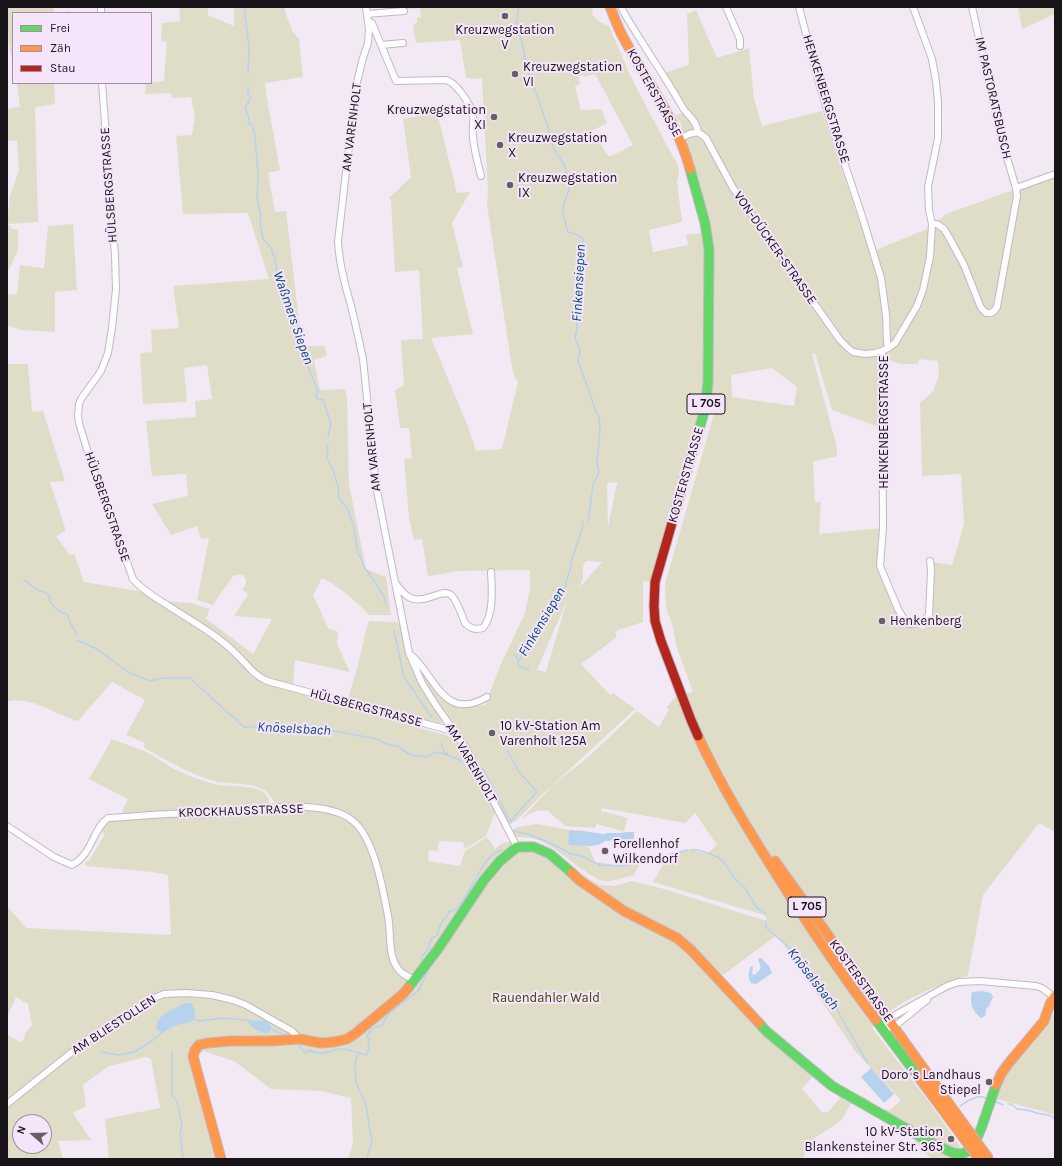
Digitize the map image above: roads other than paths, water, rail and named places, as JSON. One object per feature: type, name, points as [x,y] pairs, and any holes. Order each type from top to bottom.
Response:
[{"type":"main road","name":"KOSTERSTRASSE","points":[[610,7],[621,34],[671,120],[680,139],[689,163],[702,211],[709,249],[708,391],[705,409],[655,582],[655,621],[661,641],[691,720],[719,779],[753,838],[807,923],[848,983],[882,1029],[921,1072],[989,1159]]},
{"type":"main road","name":"KOSTERSTRASSE","points":[[733,803],[894,1027],[921,1072],[979,1159]]},
{"type":"main road","points":[[221,1159],[193,1056],[199,1045],[222,1041],[270,1041],[298,1039],[321,1043],[347,1039],[383,1012],[416,980],[484,880],[500,861],[518,847],[534,847],[550,854],[579,880],[624,911],[680,941],[691,950],[766,1031],[816,1074],[832,1086],[869,1108],[928,1141],[953,1153],[962,1154],[970,1150],[975,1143],[1001,1074],[1044,1021],[1050,1004],[1055,997]]},
{"type":"street","name":"AM VARENHOLT","points":[[366,7],[368,43],[356,86],[339,225],[338,251],[363,359],[376,486],[409,653],[422,683],[466,748],[518,847]]},
{"type":"street","name":"KOSTERSTRASSE","points":[[621,7],[628,21],[686,112],[693,120],[698,132]]},
{"type":"street","points":[[726,7],[740,39],[740,46]]},
{"type":"street","name":"HENKENBERGSTRASSE","points":[[799,7],[830,120],[878,267],[886,315],[883,528],[880,566],[901,615],[908,624],[924,621],[929,615],[930,561]]},
{"type":"street","points":[[885,350],[895,343],[917,306],[923,290],[930,256],[932,224],[929,210],[928,187],[938,138],[938,102],[932,59],[913,7]]},
{"type":"street","name":"IM PASTORATSBUSCH","points":[[932,224],[937,224],[944,229],[964,265],[981,308],[986,313],[991,313],[997,307],[1017,201],[1016,188],[1002,141],[972,7]]},
{"type":"street","points":[[367,14],[404,11]]},
{"type":"street","name":"AM VARENHOLT","points":[[368,22],[372,23],[396,81],[450,81],[455,85],[469,104],[474,117],[473,136],[481,176]]},
{"type":"street","points":[[381,45],[403,43]]},
{"type":"street","name":"HÜLSBERGSTRASSE","points":[[102,84],[115,256],[116,289],[108,353],[101,371],[81,399],[78,416],[92,466],[133,579],[139,586],[157,599],[220,640],[235,653],[251,671],[267,681],[413,721],[453,730]]},
{"type":"street","points":[[680,139],[688,134],[698,132]]},
{"type":"street","name":"VON-DÜCKER-STRASSE","points":[[698,132],[706,138],[737,194],[840,340],[848,348],[859,353],[875,353],[885,350]]},
{"type":"street","points":[[1016,188],[1055,174]]},
{"type":"street","points":[[396,584],[407,596],[416,599],[422,600],[442,594],[449,594],[455,600],[465,623],[476,630],[484,628],[488,621],[492,593],[491,572]]},
{"type":"street","points":[[409,653],[417,659],[443,696],[454,702],[468,704],[477,702],[487,697]]},
{"type":"street","name":"KROCKHAUSSTRASSE","points":[[7,826],[54,857],[72,865],[81,859],[102,824],[108,818],[169,814],[207,814],[262,808],[292,807],[322,809],[346,815],[359,826],[368,842],[379,877],[390,924],[391,954],[394,962],[402,973],[416,980]]},
{"type":"street","points":[[882,1029],[888,1019],[939,990],[959,982],[980,981],[1036,986],[1042,988],[1055,997]]},
{"type":"street","points":[[882,1029],[894,1027],[939,990]]},
{"type":"street","name":"AM BLIESTOLLEN","points":[[7,1104],[87,1040],[149,1000],[164,994],[192,993],[212,995],[233,1000],[246,1005],[292,1031],[298,1039]]},
{"type":"water","points":[[569,830],[603,834],[634,832],[634,839],[605,841],[593,846],[569,845]]},
{"type":"water","points":[[761,958],[769,966],[772,973],[756,984],[751,983],[749,977],[750,968],[751,966],[753,967],[752,975],[756,974],[761,968],[758,959]]},
{"type":"water","points":[[982,991],[991,993],[993,997],[986,1009],[985,1015],[981,1018],[973,1010],[971,1000],[972,992]]},
{"type":"water","points":[[186,1003],[191,1003],[194,1011],[195,1017],[192,1022],[176,1025],[162,1032],[158,1031],[156,1026],[161,1017],[171,1010]]},
{"type":"water","points":[[247,1020],[265,1021],[271,1025],[270,1030],[268,1033],[260,1032],[252,1027]]},
{"type":"water","points":[[871,1068],[894,1094],[884,1103],[861,1077]]},
{"type":"waterway","name":"Waßmers Siepen","points":[[244,7],[249,47],[248,73]]},
{"type":"waterway","name":"Finkensiepen","points":[[519,7],[517,27],[522,42],[526,65],[548,127],[552,143],[564,166],[568,180],[569,190],[563,207],[568,232],[576,234],[583,239],[583,246],[577,261],[577,306],[580,315],[577,321],[575,338],[580,351],[578,361],[599,417],[600,429],[597,464],[599,472],[593,485],[588,521]]},
{"type":"waterway","name":"Waßmers Siepen","points":[[248,87],[250,100],[245,107],[249,118],[248,123],[252,125],[255,135],[258,175],[257,198],[261,216],[260,223],[263,239],[272,249],[272,253],[275,257],[276,277],[283,280],[284,288],[297,324],[310,372],[318,392],[316,396],[317,399],[323,400],[324,402],[331,424],[328,437]]},
{"type":"waterway","name":"Waßmers Siepen","points":[[326,444],[328,447],[327,458]]},
{"type":"waterway","name":"Waßmers Siepen","points":[[328,461],[334,472],[339,491],[338,496],[347,508],[353,524],[358,553],[365,568],[376,583],[385,598],[384,601],[387,604]]},
{"type":"waterway","name":"Finkensiepen","points":[[529,670],[518,666],[518,662],[540,623],[559,600],[564,590],[583,521]]},
{"type":"waterway","name":"Knöselsbach","points":[[24,580],[36,589],[49,595],[50,602],[60,612],[68,615],[77,635]]},
{"type":"waterway","name":"Waßmers Siepen","points":[[394,631],[404,677],[432,718]]},
{"type":"waterway","name":"Knöselsbach","points":[[76,640],[97,649],[128,672],[150,681],[161,678],[190,678],[244,727],[290,727],[329,730],[377,739],[389,745],[397,746],[411,755],[427,757],[435,752],[446,754],[463,762]]},
{"type":"waterway","points":[[514,654],[518,659]]},
{"type":"waterway","name":"Waßmers Siepen","points":[[441,743],[444,752],[448,754]]},
{"type":"waterway","name":"Finkensiepen","points":[[507,750],[519,772],[537,792],[514,817],[511,823]]},
{"type":"waterway","name":"Knöselsbach","points":[[483,769],[511,822]]},
{"type":"waterway","name":"Knöselsbach","points":[[514,830],[528,834],[571,854],[582,856],[600,865],[622,866],[640,863]]},
{"type":"waterway","points":[[423,963],[421,957],[430,947],[432,938],[437,936],[443,921],[450,911],[455,910],[461,903],[487,861],[495,853],[501,850]]},
{"type":"waterway","name":"Knöselsbach","points":[[648,863],[653,859],[687,850]]},
{"type":"waterway","name":"Knöselsbach","points":[[691,850],[711,854],[721,859],[734,878],[745,888],[757,908],[765,914]]},
{"type":"waterway","name":"Knöselsbach","points":[[766,921],[766,927],[796,954],[801,968],[811,974],[834,1004],[867,1062]]},
{"type":"waterway","points":[[298,1044],[305,1053],[307,1053],[308,1050],[323,1053],[344,1049],[366,1055],[369,1049],[368,1044],[370,1039],[367,1037],[371,1030],[383,1024],[391,1012],[418,991],[428,971]]},
{"type":"waterway","points":[[194,1019],[200,1021],[222,1018],[247,1020]]},
{"type":"waterway","points":[[102,1052],[118,1055],[134,1052],[170,1028]]},
{"type":"waterway","points":[[271,1029],[286,1035]]},
{"type":"waterway","points":[[172,1051],[172,1095],[177,1101],[182,1125],[180,1134],[183,1159]]},
{"type":"waterway","points":[[358,1053],[355,1065],[356,1083],[366,1105],[372,1143],[367,1159]]},
{"type":"waterway","name":"Knöselsbach","points":[[960,1106],[976,1097],[986,1098]]},
{"type":"waterway","name":"Knöselsbach","points":[[994,1101],[1003,1105]]},
{"type":"waterway","name":"Knöselsbach","points":[[1008,1104],[1011,1104],[1017,1109],[1027,1110],[1055,1118]]},
{"type":"place","name":"Kreuzwegstation V","points":[[505,16]]},
{"type":"place","name":"Kreuzwegstation VI","points":[[515,74]]},
{"type":"place","name":"Kreuzwegstation XI","points":[[494,117]]},
{"type":"place","name":"Kreuzwegstation X","points":[[500,145]]},
{"type":"place","name":"Kreuzwegstation IX","points":[[510,185]]},
{"type":"place","name":"Henkenberg","points":[[882,621]]},
{"type":"place","name":"10 kV-Station Am Varenholt 125A","points":[[492,733]]},
{"type":"place","name":"Forellenhof Wilkendorf","points":[[605,851]]},
{"type":"place","name":"Doro´s Landhaus Stiepel","points":[[989,1082]]},
{"type":"place","name":"10 kV-Station Blankensteiner Str. 365","points":[[951,1139]]},
{"type":"park label","name":"Rauendahler Wald","points":[[546,998]]}]
